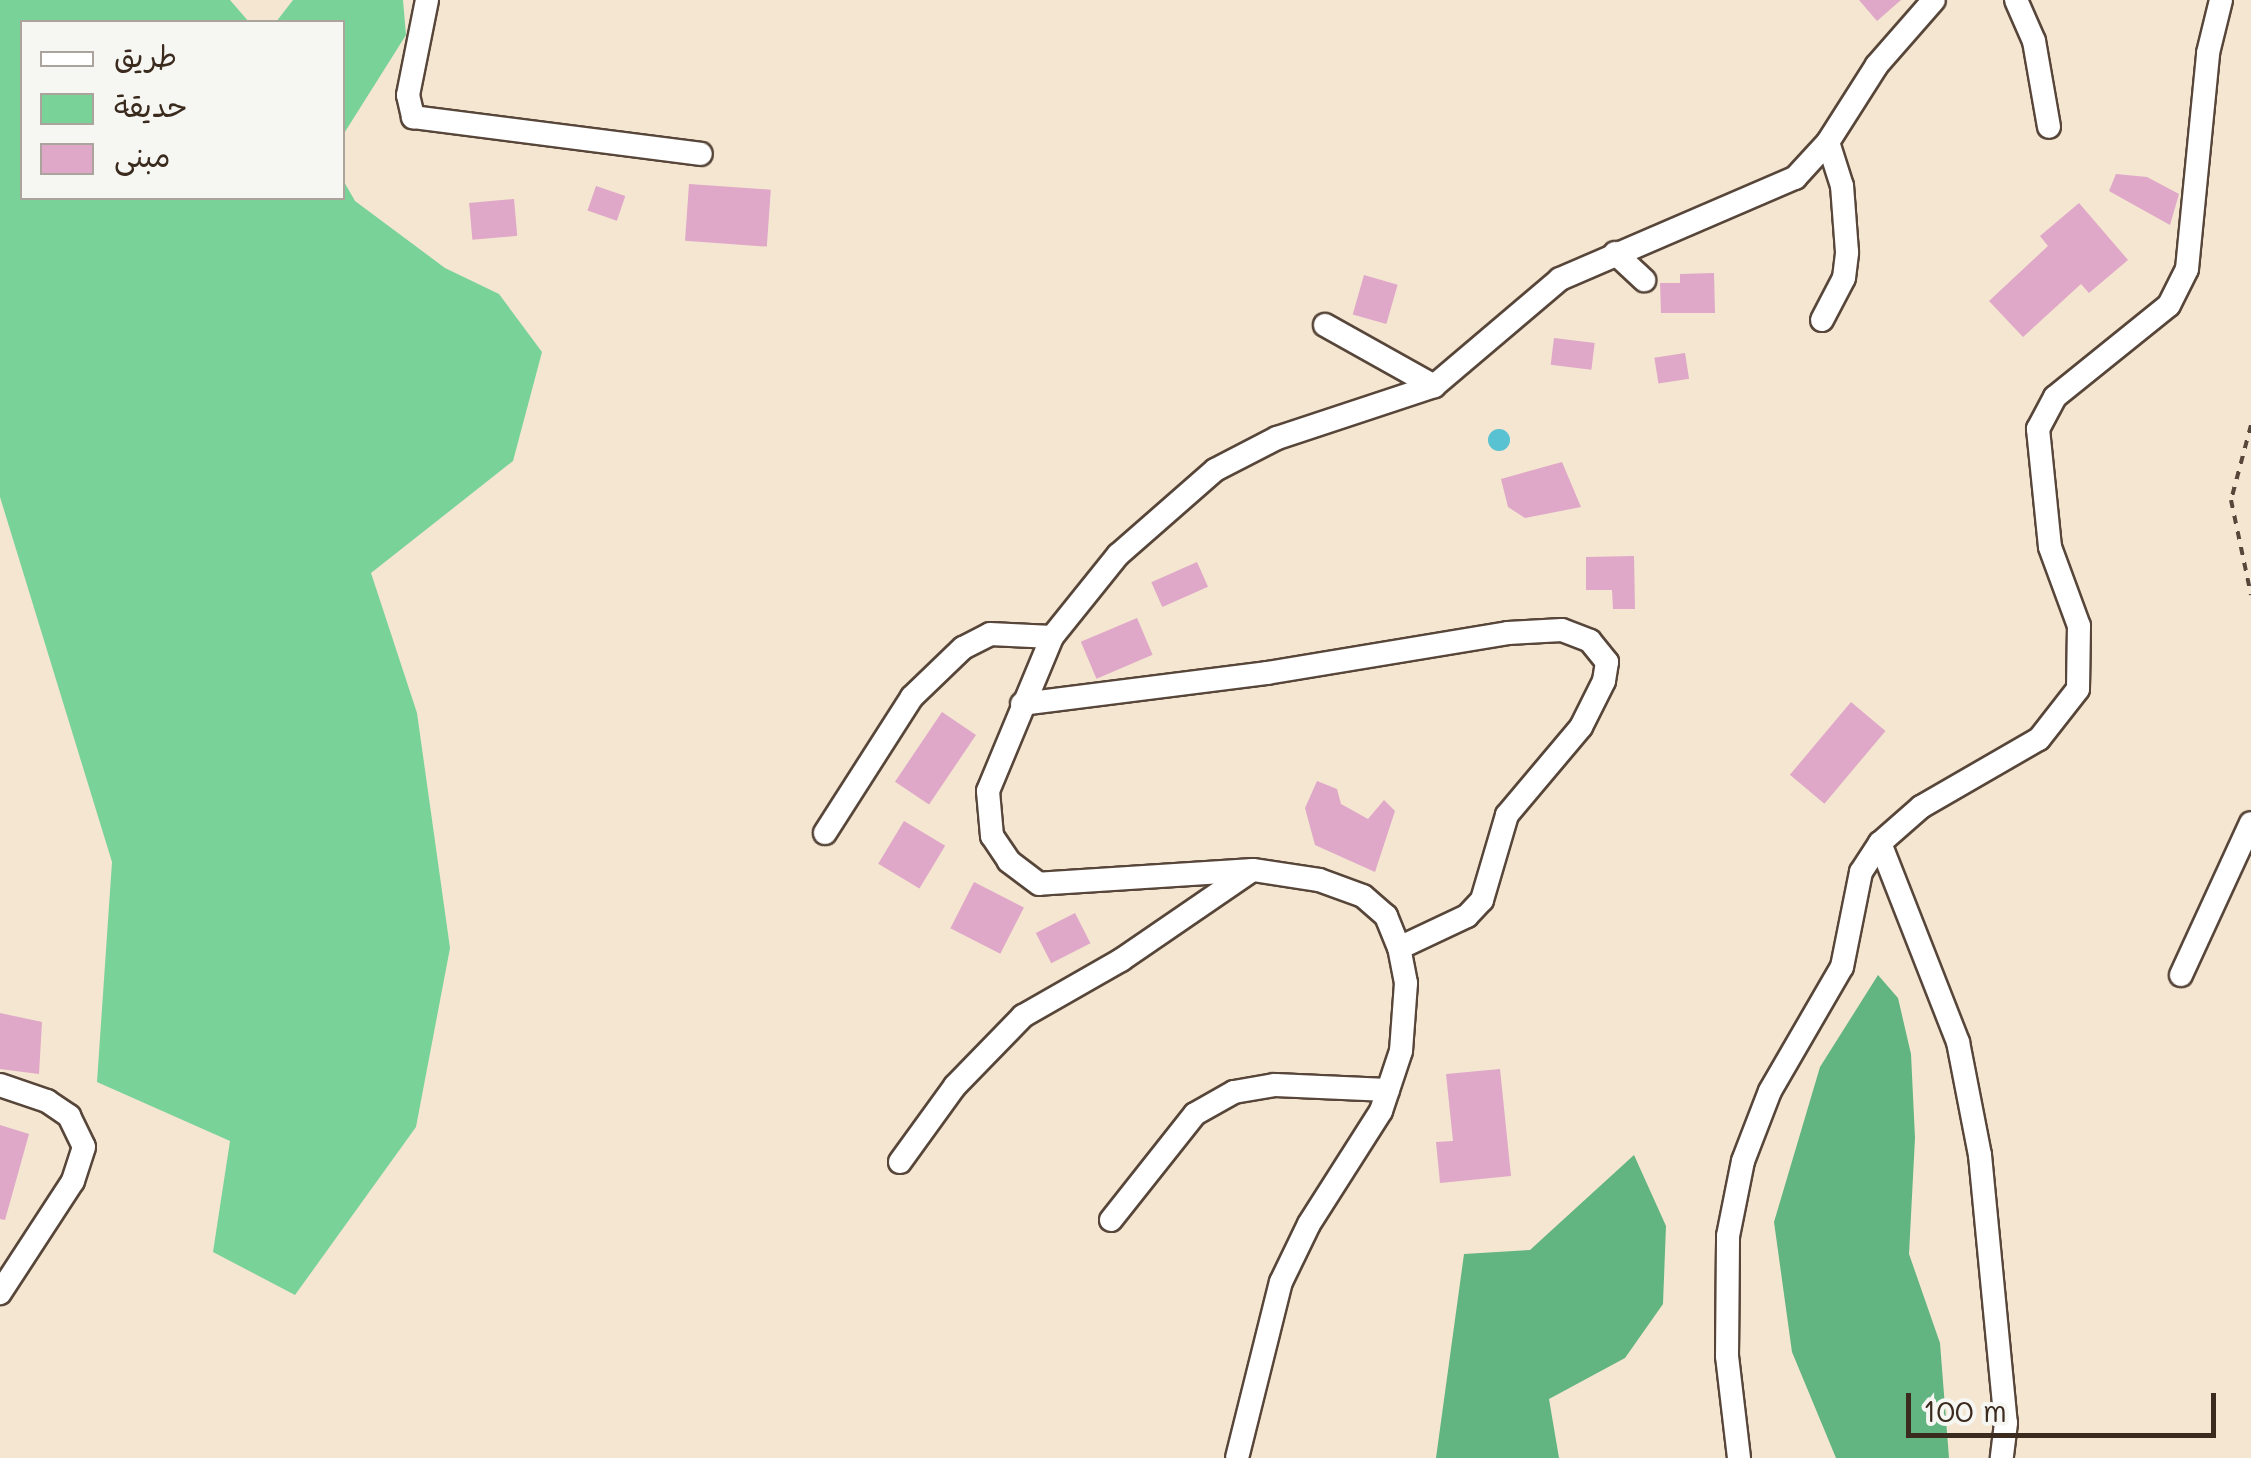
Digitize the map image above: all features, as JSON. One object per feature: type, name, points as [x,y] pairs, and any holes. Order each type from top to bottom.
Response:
[{"type":"street","points":[[427,0],[408,95],[413,117],[701,154]]},
{"type":"street","points":[[1237,1458],[1281,1282],[1388,1090],[1401,1051],[1406,983],[1399,948],[1386,916],[1363,896],[1320,880],[1253,870],[1039,884],[1008,861],[992,836],[988,791],[1052,637],[1118,555],[1216,470],[1277,438],[1434,386],[1535,295],[1615,253],[1775,190],[1828,142],[1870,74],[1934,0]]},
{"type":"street","points":[[2016,0],[2034,40],[2049,126]]},
{"type":"street","points":[[1739,1458],[1728,1356],[1728,1236],[1743,1161],[1770,1091],[1842,968],[1862,872],[1880,844],[1937,796],[2038,739],[2078,689],[2079,626],[2050,547],[2038,429],[2055,398],[2169,305],[2187,268],[2208,53],[2221,0]]},
{"type":"street","points":[[1822,320],[1844,278],[1846,252],[1842,186],[1828,142]]},
{"type":"street","points":[[1615,253],[1644,280]]},
{"type":"street","points":[[1324,325],[1434,386]]},
{"type":"street","points":[[1022,704],[1267,673],[1508,633],[1562,630],[1590,641],[1608,662],[1604,682],[1581,728],[1507,815],[1482,900],[1467,916],[1399,948]]},
{"type":"street","points":[[825,833],[912,697],[963,648],[990,634],[1052,637]]},
{"type":"street","points":[[2181,975],[2251,824]]},
{"type":"street","points":[[1880,844],[1958,1042],[1980,1155],[2006,1422],[2002,1458]]},
{"type":"street","points":[[900,1162],[955,1086],[1023,1016],[1121,960],[1253,870]]},
{"type":"street","points":[[0,1085],[47,1101],[69,1116],[84,1148],[73,1181],[0,1293]]},
{"type":"street","points":[[1112,1220],[1196,1114],[1234,1092],[1275,1085],[1388,1090]]},
{"type":"path","points":[[2251,425],[2231,500],[2251,595]]},
{"type":"green space","points":[[0,0],[230,0],[247,20],[20,20],[20,200],[345,200],[345,184],[355,201],[445,268],[499,294],[542,352],[513,461],[371,573],[417,713],[450,948],[416,1127],[295,1295],[213,1252],[230,1141],[97,1082],[112,862],[0,497]]},
{"type":"green space","points":[[293,0],[403,0],[406,35],[345,132],[345,20],[278,20]]},
{"type":"green space","points":[[1878,975],[1898,998],[1911,1054],[1915,1138],[1909,1254],[1940,1343],[1949,1458],[1836,1458],[1792,1352],[1774,1222],[1820,1067]]},
{"type":"green space","points":[[1634,1155],[1666,1226],[1663,1304],[1625,1358],[1549,1399],[1559,1458],[1436,1458],[1464,1254],[1530,1250]]},
{"type":"water","points":[[1499,429],[1507,432],[1507,448],[1499,451],[1491,448],[1488,440],[1491,432]]},
{"type":"building","points":[[1859,0],[1901,0],[1877,21]]},
{"type":"building","points":[[2116,174],[2147,177],[2179,194],[2170,225],[2109,191]]},
{"type":"building","points":[[689,184],[771,190],[767,247],[685,241]]},
{"type":"building","points":[[596,186],[625,196],[617,221],[588,211]]},
{"type":"building","points":[[514,199],[517,236],[472,240],[469,203]]},
{"type":"building","points":[[2079,203],[2128,260],[2089,293],[2081,284],[2023,337],[1989,301],[2048,246],[2040,236]]},
{"type":"building","points":[[1714,273],[1715,313],[1661,313],[1660,283],[1680,283],[1680,274]]},
{"type":"building","points":[[1364,275],[1398,285],[1386,324],[1353,314]]},
{"type":"building","points":[[1554,338],[1595,343],[1591,370],[1551,365]]},
{"type":"building","points":[[1685,353],[1689,379],[1658,384],[1654,358]]},
{"type":"building","points":[[1562,462],[1581,507],[1525,518],[1508,507],[1501,479]]},
{"type":"building","points":[[1634,556],[1635,609],[1613,609],[1612,590],[1586,590],[1586,557]]},
{"type":"building","points":[[1197,562],[1208,587],[1162,607],[1151,582]]},
{"type":"building","points":[[1137,618],[1153,655],[1096,679],[1081,642]]},
{"type":"building","points":[[1851,702],[1885,731],[1824,804],[1790,775]]},
{"type":"building","points":[[942,712],[976,735],[929,805],[895,782]]},
{"type":"building","points":[[1317,781],[1337,789],[1341,804],[1368,819],[1384,800],[1395,811],[1375,872],[1315,845],[1305,808]]},
{"type":"building","points":[[904,821],[945,846],[919,889],[878,864]]},
{"type":"building","points":[[974,882],[1024,907],[1000,954],[950,928]]},
{"type":"building","points":[[1075,913],[1090,943],[1051,963],[1036,933]]},
{"type":"building","points":[[0,1013],[42,1022],[39,1074],[0,1069]]},
{"type":"building","points":[[1500,1069],[1511,1176],[1440,1183],[1436,1142],[1453,1141],[1446,1074]]},
{"type":"building","points":[[0,1125],[29,1134],[5,1220],[0,1219]]}]
